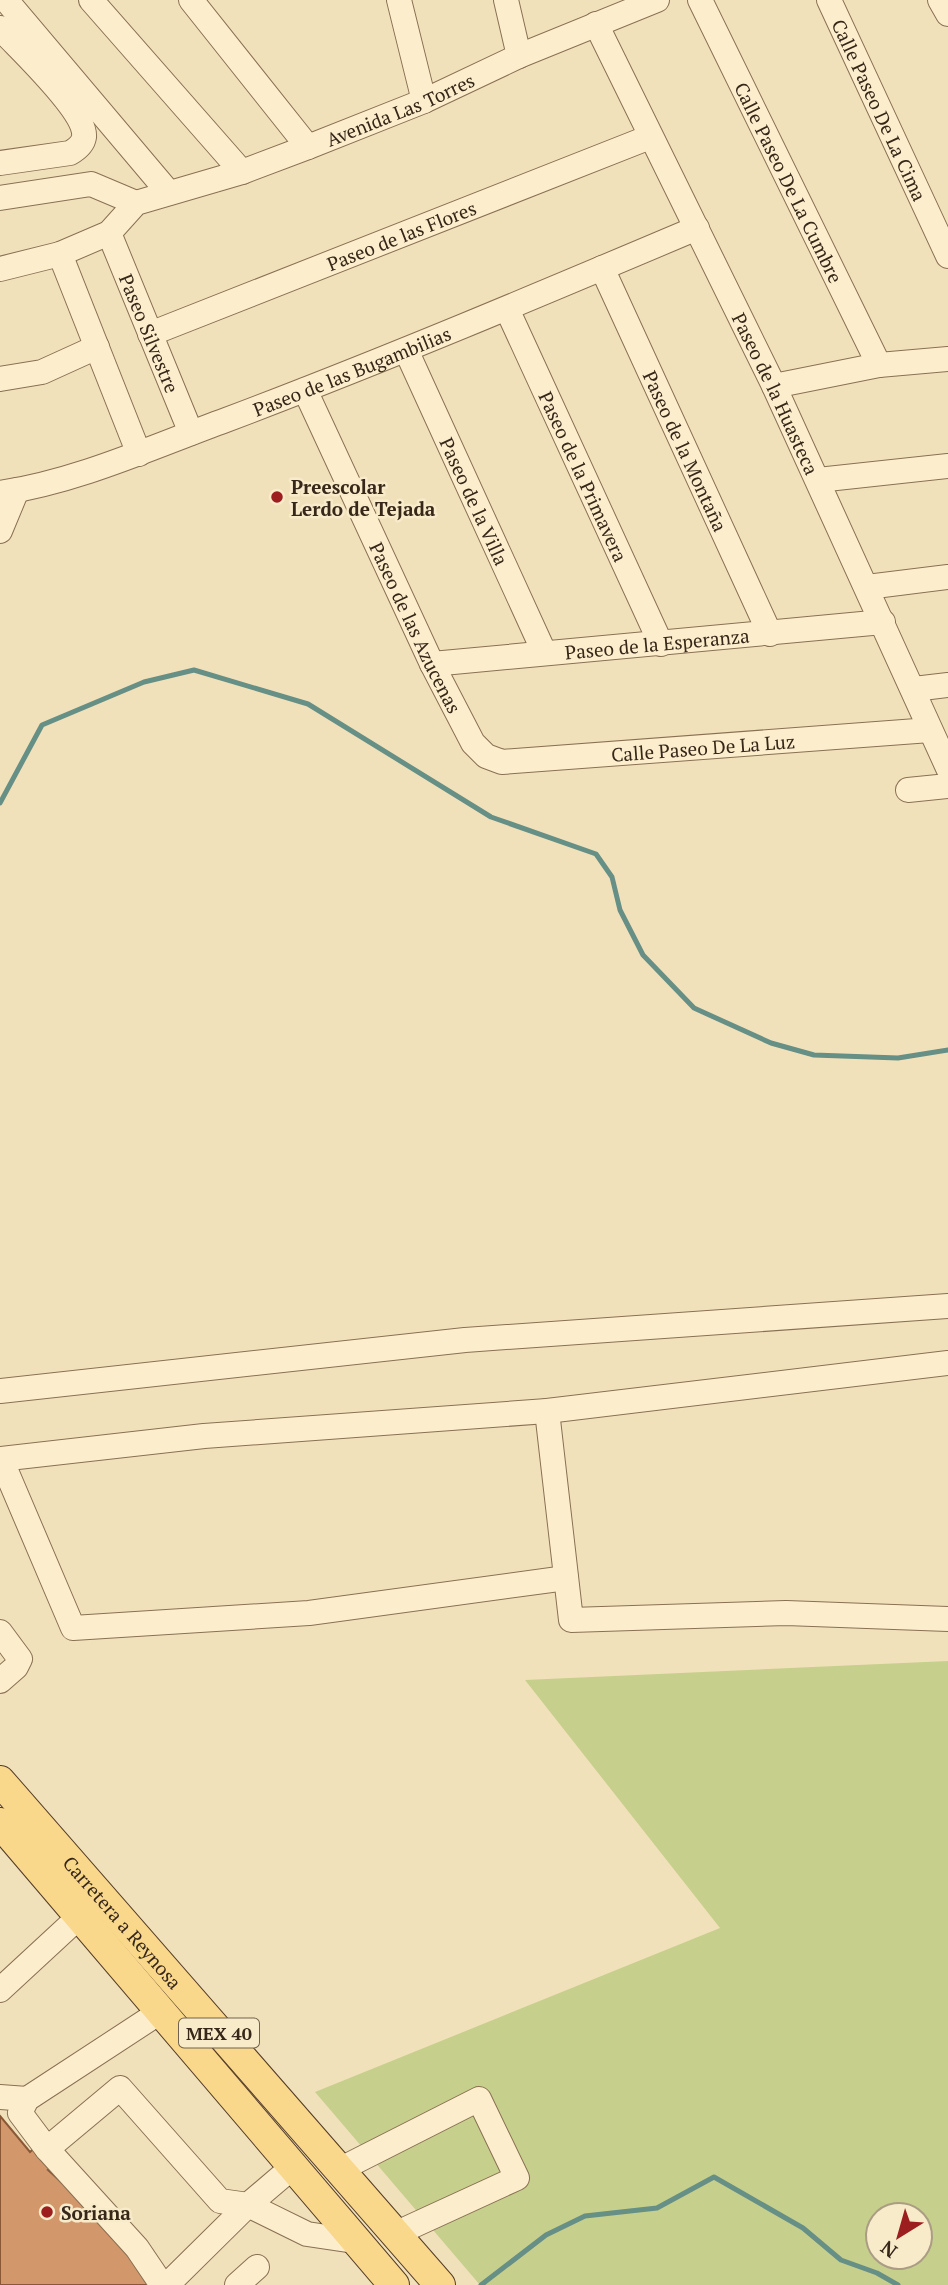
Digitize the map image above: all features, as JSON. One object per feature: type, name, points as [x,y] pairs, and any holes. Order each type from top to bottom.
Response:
[{"type":"main road","name":"Carretera a Reynosa","points":[[0,1781],[440,2285]]},
{"type":"main road","name":"Carretera a Reynosa","points":[[0,1823],[160,2012],[295,2165],[354,2241],[394,2285]]},
{"type":"main road","points":[[245,2062],[244,2076],[249,2090],[289,2134],[295,2165],[316,2168],[379,2237],[403,2243]]},
{"type":"street","points":[[6,0],[169,193]]},
{"type":"street","points":[[91,0],[242,172]]},
{"type":"street","points":[[191,0],[308,147]]},
{"type":"street","points":[[399,0],[424,101]]},
{"type":"street","points":[[506,0],[519,56]]},
{"type":"street","name":"Avenida Las Torres","points":[[136,203],[242,172],[308,147],[424,101],[519,56],[657,0]]},
{"type":"street","name":"Calle Paseo De La Cumbre","points":[[700,0],[879,365]]},
{"type":"street","name":"Calle Paseo De La Cima","points":[[829,0],[948,256]]},
{"type":"street","points":[[940,0],[948,14]]},
{"type":"street","name":"Paseo de la Huasteca","points":[[596,24],[775,386],[948,768]]},
{"type":"street","points":[[0,29],[68,103],[82,123],[84,137],[78,149],[71,153],[0,163]]},
{"type":"street","name":"Paseo de las Flores","points":[[150,334],[650,137]]},
{"type":"street","points":[[0,198],[91,184],[136,203],[109,233],[60,254],[0,269]]},
{"type":"street","name":"Paseo de las Bugambilias","points":[[8,491],[88,472],[139,454],[406,350],[696,228]]},
{"type":"street","name":"Paseo Silvestre","points":[[109,233],[191,432]]},
{"type":"street","points":[[60,254],[139,454]]},
{"type":"street","name":"Paseo de la Montaña","points":[[602,268],[770,634]]},
{"type":"street","name":"Paseo de la Primavera","points":[[507,309],[661,644]]},
{"type":"street","points":[[0,379],[43,372],[97,347]]},
{"type":"street","name":"Paseo de la Villa","points":[[406,350],[544,652]]},
{"type":"street","points":[[775,386],[879,365],[948,359]]},
{"type":"street","name":"Paseo de las Azucenas","points":[[305,390],[432,664],[479,750]]},
{"type":"street","points":[[818,481],[948,466]]},
{"type":"street","points":[[0,531],[8,491]]},
{"type":"street","points":[[867,587],[948,577]]},
{"type":"street","name":"Paseo de la Esperanza","points":[[432,664],[883,622]]},
{"type":"street","points":[[914,689],[948,685]]},
{"type":"street","name":"Calle Paseo De La Luz","points":[[479,750],[502,762],[930,730]]},
{"type":"street","points":[[908,790],[948,786]]},
{"type":"street","points":[[0,1391],[465,1340],[948,1306]]},
{"type":"street","points":[[566,1578],[309,1613],[73,1628],[0,1459],[204,1436],[547,1411],[948,1363]]},
{"type":"street","points":[[547,1411],[571,1620],[786,1614],[948,1619]]},
{"type":"street","points":[[0,1632],[20,1659],[16,1667],[0,1681]]},
{"type":"street","points":[[0,1990],[80,1916]]},
{"type":"street","points":[[160,2012],[27,2099],[20,2113],[23,2122],[137,2248],[162,2285]]},
{"type":"street","points":[[47,2149],[120,2088],[210,2192],[225,2204],[248,2205],[307,2234],[354,2241]]},
{"type":"street","points":[[0,2097],[27,2099]]},
{"type":"street","points":[[339,2170],[479,2099],[517,2178],[403,2243]]},
{"type":"street","points":[[167,2285],[248,2205],[295,2165]]},
{"type":"street","points":[[237,2285],[257,2267]]},
{"type":"green space","points":[[948,1661],[948,2285],[480,2285],[315,2092],[720,1928],[525,1680]]},
{"type":"building","name":"Soriana","points":[[0,2116],[30,2152],[39,2144],[59,2164],[48,2170],[140,2254],[153,2285],[0,2285]]},
{"type":"waterway","points":[[0,803],[42,725],[144,682],[194,670],[308,704],[491,817],[596,854],[612,877],[620,910],[643,955],[694,1008],[771,1043],[814,1055],[898,1058],[948,1050]]},
{"type":"waterway","points":[[481,2285],[546,2235],[585,2216],[657,2208],[714,2177],[803,2228],[841,2260],[877,2273],[898,2285]]},
{"type":"place","name":"Preescolar Lerdo de Tejada","points":[[277,497]]},
{"type":"place","name":"Soriana","points":[[47,2212]]}]
